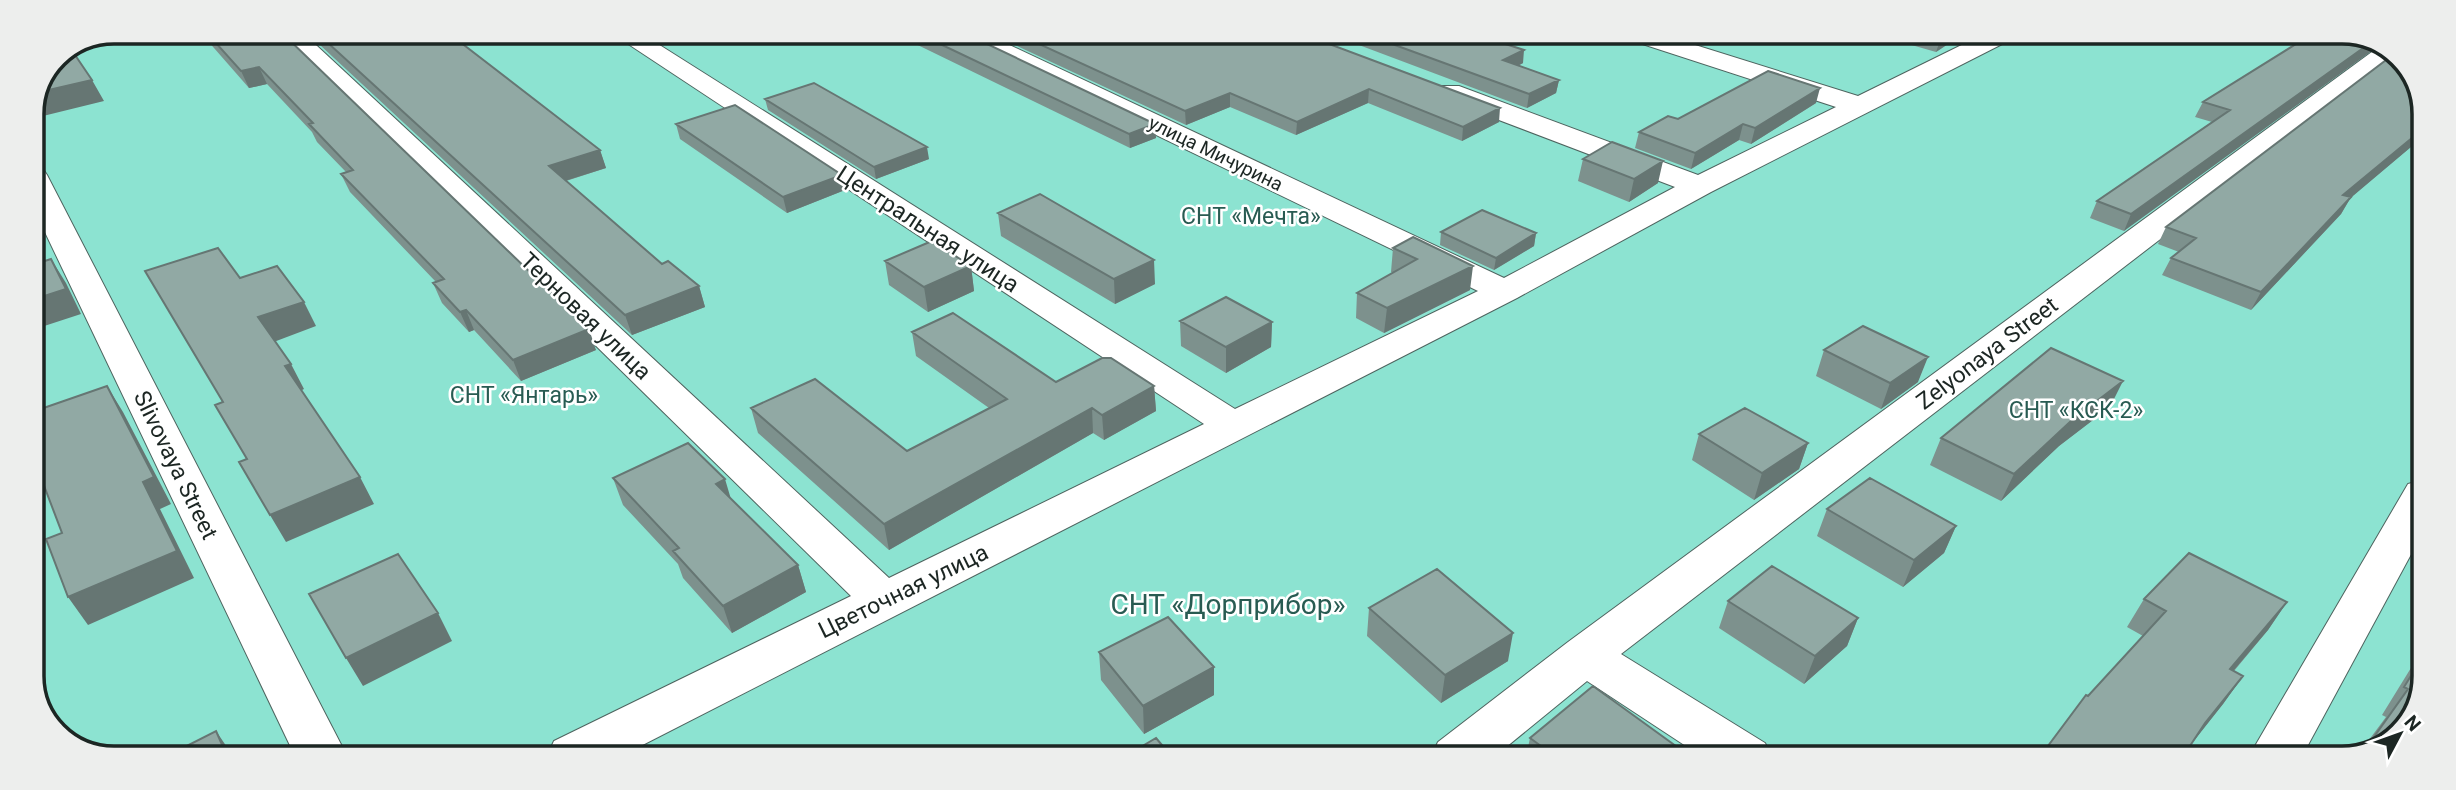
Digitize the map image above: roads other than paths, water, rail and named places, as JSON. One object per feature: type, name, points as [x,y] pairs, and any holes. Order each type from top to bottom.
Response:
[{"type":"street","name":"Терновая улица","points":[[301,44],[884,600]]},
{"type":"street","name":"Центральная улица","points":[[641,44],[1235,427]]},
{"type":"street","name":"улица Мичурина","points":[[988,44],[1505,291]]},
{"type":"street","points":[[1667,44],[1857,105]]},
{"type":"street","name":"Цветочная улица","points":[[593,746],[1505,291],[1973,44]]},
{"type":"street","name":"Zelyonaya Street","points":[[1471,746],[1585,655],[2382,56]]},
{"type":"street","points":[[1426,83],[1700,186]]},
{"type":"street","name":"Slivovaya Street","points":[[44,199],[316,746]]},
{"type":"street","points":[[2281,746],[2412,513]]},
{"type":"street","points":[[1585,655],[1727,746]]},
{"type":"park label","name":"СНТ «Мечта»","points":[[1251,216]]},
{"type":"park label","name":"СНТ «Янтарь»","points":[[524,395]]},
{"type":"park label","name":"СНТ «КСК-2»","points":[[2076,410]]},
{"type":"park label","name":"СНТ «Дорприбор»","points":[[1228,604]]}]
